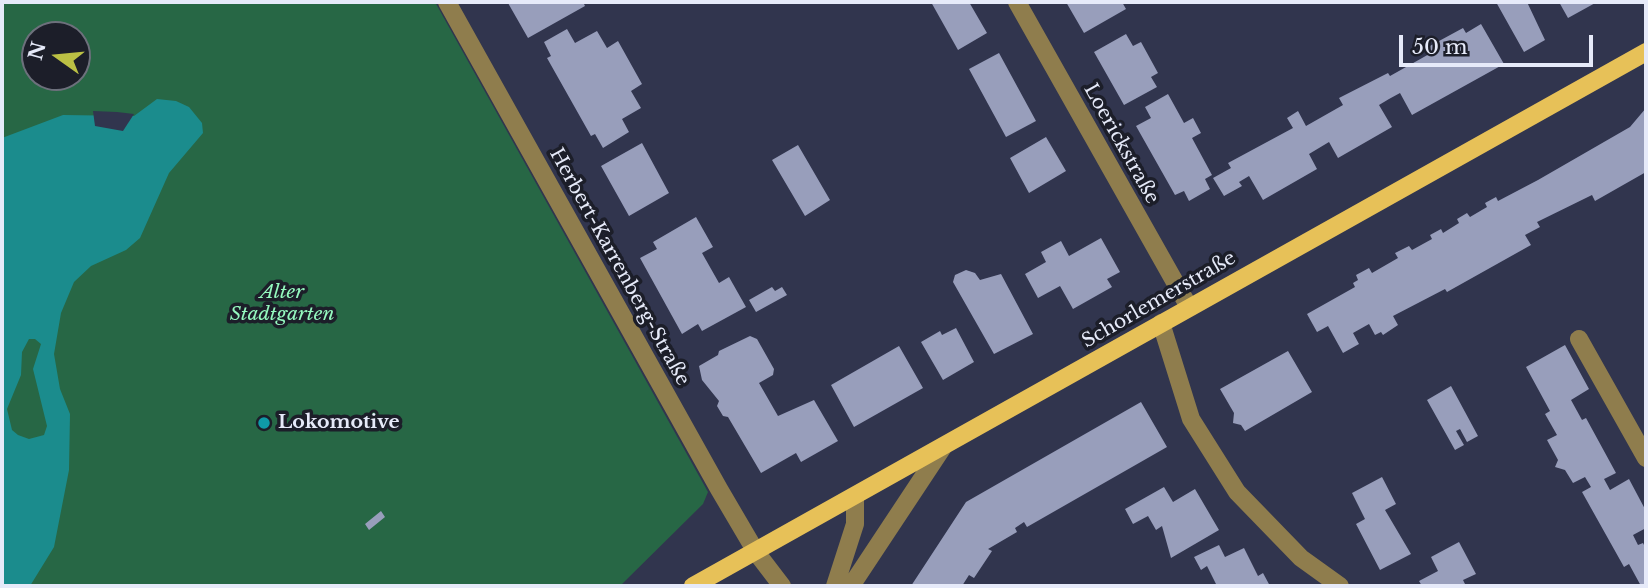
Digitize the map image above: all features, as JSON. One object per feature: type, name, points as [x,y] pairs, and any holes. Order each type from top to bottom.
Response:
[{"type":"main road","name":"Schorlemerstraße","points":[[693,586],[1646,52]]},
{"type":"street","name":"Herbert-Karrenberg-Straße","points":[[447,2],[756,552],[782,586]]},
{"type":"street","name":"Loerickstraße","points":[[1017,2],[1189,307]]},
{"type":"street","points":[[1161,323],[1191,419],[1237,492],[1301,558],[1340,586]]},
{"type":"street","points":[[1579,339],[1646,458]]},
{"type":"street","points":[[851,586],[943,447]]},
{"type":"street","points":[[835,586],[855,524],[855,496]]},
{"type":"green space","name":"Alter Stadtgarten","points":[[2,2],[435,2],[708,492],[703,504],[620,586],[2,586]]},
{"type":"shaded area","points":[[157,99],[176,101],[189,107],[202,123],[203,133],[169,173],[140,238],[126,250],[91,266],[74,282],[61,313],[54,354],[60,389],[70,414],[69,470],[54,547],[30,586],[2,586],[2,138],[63,115],[134,116]],"holes":[[[29,339],[35,339],[41,344],[33,369],[47,426],[44,435],[29,439],[12,430],[7,409],[21,375],[22,352]]]},
{"type":"pier","points":[[93,111],[134,114],[123,131],[95,126]]},
{"type":"building","points":[[583,2],[585,6],[528,38],[508,3]]},
{"type":"building","points":[[931,2],[969,2],[987,33],[958,50]]},
{"type":"building","points":[[1066,2],[1122,2],[1126,9],[1084,33]]},
{"type":"building","points":[[1496,2],[1527,2],[1545,40],[1524,52]]},
{"type":"building","points":[[1559,2],[1597,2],[1568,18]]},
{"type":"building","points":[[1481,24],[1504,64],[1412,115],[1400,93],[1389,99],[1379,105],[1392,127],[1338,158],[1329,142],[1309,154],[1317,169],[1263,200],[1249,176],[1239,182],[1242,186],[1224,196],[1213,178],[1231,168],[1228,163],[1293,128],[1287,118],[1298,111],[1306,126],[1343,105],[1339,98],[1388,73],[1390,76],[1431,53],[1428,47],[1463,28],[1466,33]]},
{"type":"building","points":[[567,29],[575,43],[597,31],[607,48],[618,41],[642,84],[631,91],[641,108],[622,119],[629,132],[603,148],[595,134],[591,136],[547,58],[551,56],[544,42]]},
{"type":"building","points":[[1126,34],[1133,46],[1141,42],[1158,73],[1151,77],[1157,87],[1124,105],[1094,52]]},
{"type":"building","points":[[999,53],[1036,121],[1006,137],[969,69]]},
{"type":"building","points":[[1168,94],[1184,123],[1193,118],[1201,133],[1192,138],[1212,175],[1205,179],[1210,189],[1189,201],[1184,191],[1175,195],[1136,126],[1151,118],[1145,107]]},
{"type":"building","points":[[1646,108],[1646,172],[1595,201],[1592,195],[1537,222],[1540,227],[1525,235],[1531,245],[1447,292],[1445,289],[1393,316],[1398,325],[1383,335],[1381,332],[1375,335],[1369,324],[1353,333],[1359,344],[1343,353],[1328,326],[1317,332],[1307,314],[1355,287],[1353,283],[1358,280],[1356,275],[1369,268],[1372,273],[1398,258],[1395,253],[1409,246],[1412,250],[1432,239],[1430,235],[1441,229],[1443,233],[1459,223],[1457,219],[1467,213],[1470,217],[1487,207],[1485,203],[1496,197],[1498,201],[1538,180],[1630,127]]},
{"type":"building","points":[[1046,137],[1066,171],[1029,193],[1010,158]]},
{"type":"building","points":[[642,143],[669,193],[629,216],[601,166]]},
{"type":"building","points":[[798,145],[830,200],[805,216],[772,160]]},
{"type":"building","points":[[696,217],[713,247],[702,253],[719,283],[729,277],[746,307],[702,331],[698,324],[682,334],[640,258],[657,249],[653,242]]},
{"type":"building","points":[[1101,238],[1120,272],[1107,279],[1112,287],[1073,309],[1060,286],[1038,298],[1025,274],[1046,262],[1041,252],[1061,241],[1069,256]]},
{"type":"building","points":[[966,270],[975,273],[980,280],[1001,274],[1033,334],[994,354],[953,282],[955,275]]},
{"type":"building","points":[[772,287],[775,291],[782,287],[787,295],[756,312],[749,300]]},
{"type":"building","points":[[956,328],[974,362],[943,380],[921,342],[940,331],[942,335]]},
{"type":"building","points":[[750,336],[757,339],[774,369],[773,375],[759,383],[778,416],[814,400],[838,441],[801,462],[796,453],[761,473],[728,417],[723,416],[717,406],[719,401],[702,380],[699,366],[718,355],[719,351]]},
{"type":"building","points":[[1565,345],[1589,389],[1571,400],[1582,420],[1586,418],[1616,473],[1604,479],[1610,490],[1629,479],[1646,511],[1646,528],[1633,535],[1638,545],[1643,543],[1646,549],[1646,586],[1641,586],[1629,564],[1624,567],[1582,492],[1591,487],[1585,477],[1573,483],[1565,470],[1555,467],[1558,460],[1547,440],[1557,435],[1545,414],[1550,411],[1526,367]]},
{"type":"building","points":[[899,346],[923,388],[854,427],[831,385]]},
{"type":"building","points":[[1288,351],[1312,392],[1245,431],[1241,425],[1233,423],[1234,413],[1220,389]]},
{"type":"building","points":[[1451,386],[1478,436],[1467,442],[1460,429],[1456,431],[1464,445],[1455,450],[1427,400]]},
{"type":"building","points":[[1141,402],[1167,447],[1027,527],[1024,522],[1015,528],[1017,532],[988,549],[992,551],[974,578],[969,575],[962,586],[911,586],[966,502]]},
{"type":"building","points":[[1382,477],[1396,504],[1385,510],[1411,554],[1380,570],[1356,524],[1365,519],[1352,493]]},
{"type":"building","points":[[1164,487],[1173,502],[1195,489],[1219,530],[1171,558],[1162,526],[1156,530],[1148,516],[1133,524],[1125,509]]},
{"type":"building","points":[[381,511],[385,517],[369,530],[365,524]]},
{"type":"building","points":[[1459,542],[1476,574],[1463,580],[1466,586],[1422,586],[1419,581],[1438,571],[1431,557]]},
{"type":"building","points":[[1219,545],[1225,557],[1244,548],[1258,576],[1263,573],[1270,586],[1217,586],[1207,566],[1201,570],[1194,557]]},
{"type":"place","name":"Lokomotive","points":[[264,423]]}]
